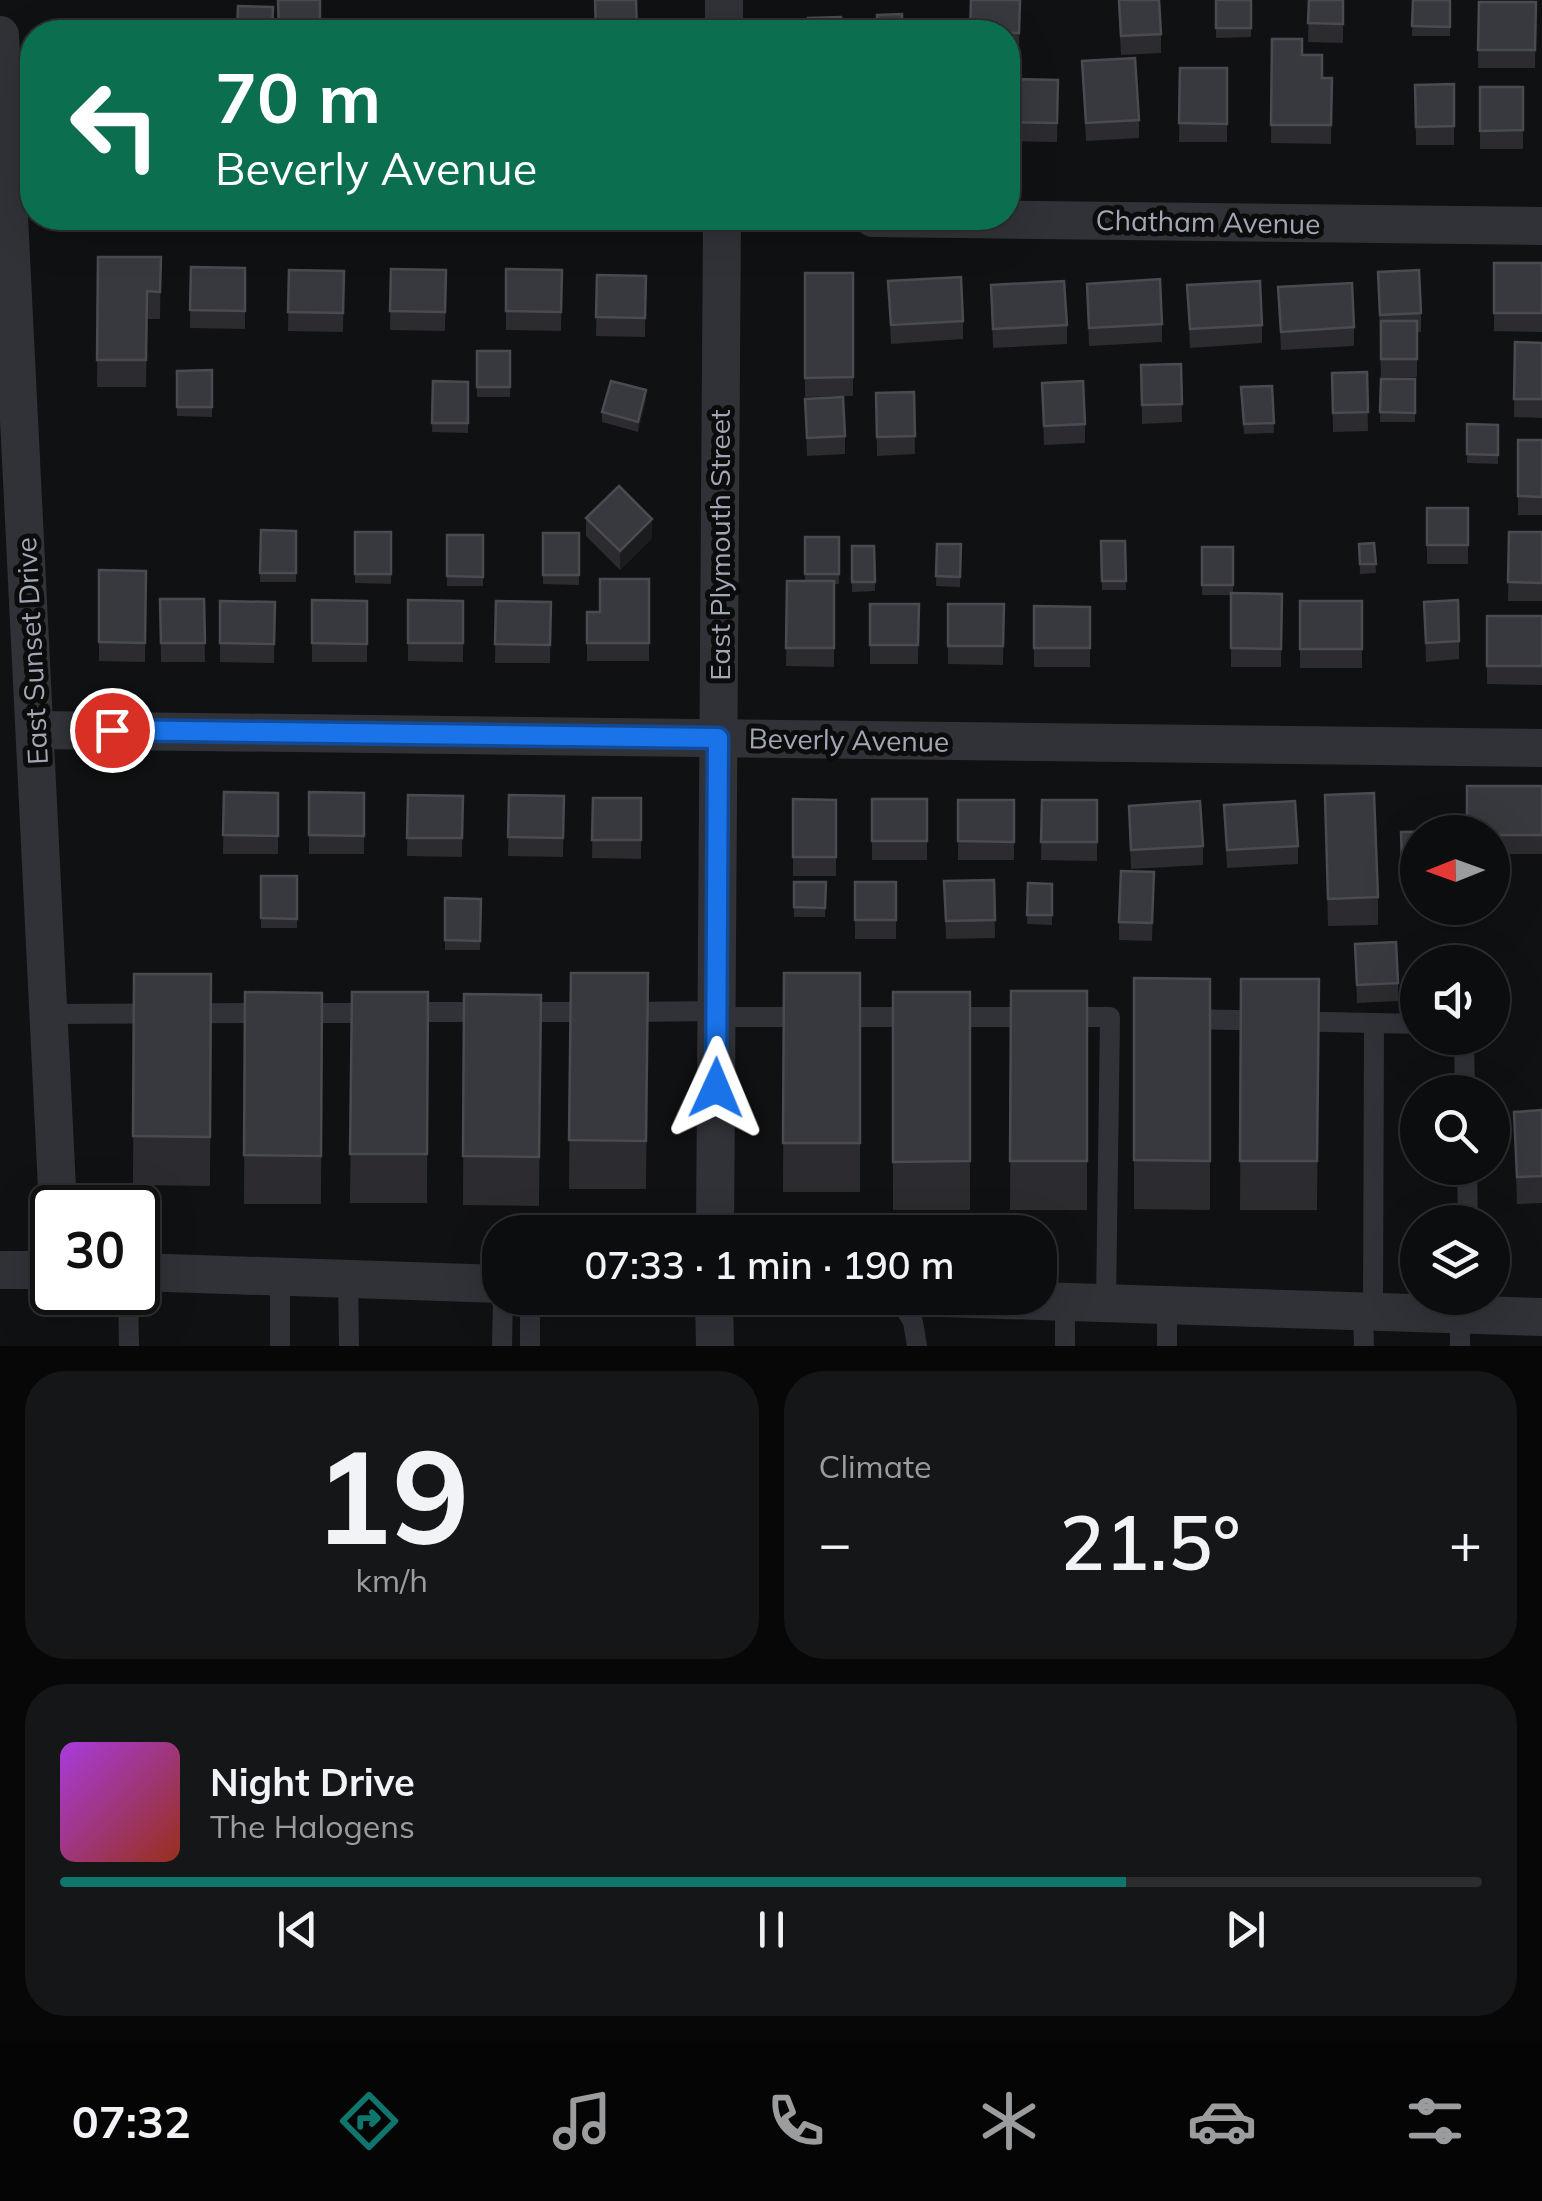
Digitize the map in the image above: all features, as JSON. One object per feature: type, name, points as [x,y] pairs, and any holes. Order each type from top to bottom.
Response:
[{"type":"street","name":"East Sunset Drive","points":[[0,35],[20,199]]},
{"type":"street","name":"Chatham Avenue","points":[[1020,220],[1542,226]]},
{"type":"street","name":"East Sunset Drive","points":[[22,230],[36,730],[57,1185]]},
{"type":"street","name":"East Plymouth Street","points":[[714,1215],[722,230]]},
{"type":"street","name":"Beverly Avenue","points":[[36,730],[1542,748]]},
{"type":"street","points":[[0,1270],[30,1270]]},
{"type":"street","points":[[160,1273],[482,1283]]},
{"type":"street","points":[[1057,1301],[1168,1306],[1366,1324],[1542,1317]]},
{"type":"street","points":[[714,1315],[715,1346]]},
{"type":"lane","points":[[49,1014],[1119,1017],[1106,1303]]},
{"type":"lane","points":[[1166,1018],[1400,1024]]},
{"type":"lane","points":[[1366,1324],[1374,1023]]},
{"type":"lane","points":[[280,1277],[280,1346]]},
{"type":"lane","points":[[348,1279],[349,1346]]},
{"type":"lane","points":[[1065,1301],[1065,1346]]},
{"type":"lane","points":[[1167,1346],[1168,1306]]},
{"type":"lane","points":[[128,1315],[129,1346]]},
{"type":"lane","points":[[502,1346],[503,1315]]},
{"type":"lane","points":[[530,1315],[530,1346]]},
{"type":"lane","points":[[909,1315],[917,1346]]},
{"type":"building","points":[[278,0],[320,0],[320,20],[279,20]]},
{"type":"building","points":[[595,0],[636,0],[637,20],[596,20]]},
{"type":"building","points":[[971,0],[1020,0],[1019,20],[970,20]]},
{"type":"building","points":[[1119,0],[1159,0],[1161,34],[1121,36]]},
{"type":"building","points":[[1216,0],[1251,0],[1251,28],[1216,28]]},
{"type":"building","points":[[1309,0],[1343,0],[1343,24],[1308,23]]},
{"type":"building","points":[[1413,0],[1450,0],[1450,27],[1412,26]]},
{"type":"building","points":[[1479,2],[1536,2],[1535,50],[1478,50]]},
{"type":"building","points":[[238,6],[273,7],[272,20],[237,20]]},
{"type":"building","points":[[902,14],[902,20],[877,20],[877,15]]},
{"type":"building","points":[[841,17],[841,20],[808,20]]},
{"type":"building","points":[[1272,39],[1302,39],[1302,55],[1322,55],[1322,78],[1332,78],[1331,125],[1271,125]]},
{"type":"building","points":[[1135,58],[1139,120],[1086,123],[1082,61]]},
{"type":"building","points":[[1180,68],[1227,68],[1227,124],[1179,123]]},
{"type":"building","points":[[1020,79],[1058,80],[1057,123],[1020,122]]},
{"type":"building","points":[[1454,84],[1454,126],[1416,127],[1415,85]]},
{"type":"building","points":[[1480,87],[1523,87],[1523,130],[1480,131]]},
{"type":"building","points":[[98,257],[161,257],[160,292],[147,291],[146,360],[97,360]]},
{"type":"building","points":[[1494,263],[1542,263],[1542,313],[1494,313]]},
{"type":"building","points":[[191,267],[245,268],[245,311],[190,310]]},
{"type":"building","points":[[391,269],[446,270],[445,312],[390,311]]},
{"type":"building","points":[[506,269],[562,270],[561,312],[506,311]]},
{"type":"building","points":[[289,270],[344,271],[343,313],[288,312]]},
{"type":"building","points":[[1419,270],[1421,313],[1380,315],[1378,272]]},
{"type":"building","points":[[805,273],[853,273],[853,377],[805,378]]},
{"type":"building","points":[[597,275],[646,276],[645,318],[596,317]]},
{"type":"building","points":[[961,277],[963,321],[891,325],[888,281]]},
{"type":"building","points":[[1160,279],[1162,324],[1089,328],[1087,284]]},
{"type":"building","points":[[1064,281],[1067,325],[993,329],[991,285]]},
{"type":"building","points":[[1260,281],[1262,325],[1190,329],[1187,285]]},
{"type":"building","points":[[1352,283],[1354,327],[1281,332],[1278,287]]},
{"type":"building","points":[[1381,321],[1417,321],[1417,359],[1381,359]]},
{"type":"building","points":[[1515,342],[1542,343],[1542,399],[1514,399]]},
{"type":"building","points":[[477,351],[510,351],[510,387],[477,387]]},
{"type":"building","points":[[1181,364],[1182,404],[1142,405],[1141,365]]},
{"type":"building","points":[[212,370],[212,407],[177,407],[177,371]]},
{"type":"building","points":[[1367,372],[1368,412],[1333,413],[1332,373]]},
{"type":"building","points":[[1381,379],[1415,379],[1415,413],[1380,412]]},
{"type":"building","points":[[433,381],[468,382],[468,423],[432,423]]},
{"type":"building","points":[[611,381],[646,390],[638,422],[602,412]]},
{"type":"building","points":[[1083,381],[1085,424],[1044,426],[1042,383]]},
{"type":"building","points":[[1272,386],[1274,423],[1244,424],[1241,387]]},
{"type":"building","points":[[914,392],[915,436],[877,437],[876,393]]},
{"type":"building","points":[[843,397],[845,436],[807,438],[805,399]]},
{"type":"building","points":[[1467,424],[1498,425],[1498,455],[1467,454]]},
{"type":"building","points":[[1518,440],[1542,440],[1542,497],[1518,496]]},
{"type":"building","points":[[619,486],[652,519],[620,551],[586,518]]},
{"type":"building","points":[[1427,508],[1468,508],[1468,545],[1427,545]]},
{"type":"building","points":[[261,530],[296,531],[296,573],[260,573]]},
{"type":"building","points":[[355,532],[391,532],[391,574],[355,574]]},
{"type":"building","points":[[1509,532],[1542,532],[1542,583],[1508,582]]},
{"type":"building","points":[[543,533],[579,533],[579,575],[543,575]]},
{"type":"building","points":[[447,535],[483,535],[483,577],[447,576]]},
{"type":"building","points":[[805,537],[839,537],[839,574],[805,574]]},
{"type":"building","points":[[1101,541],[1125,541],[1126,581],[1102,581]]},
{"type":"building","points":[[1374,543],[1376,564],[1360,564],[1359,544]]},
{"type":"building","points":[[937,544],[961,544],[960,577],[936,576]]},
{"type":"building","points":[[852,546],[874,546],[875,582],[852,582]]},
{"type":"building","points":[[1202,547],[1233,547],[1233,585],[1202,585]]},
{"type":"building","points":[[99,570],[146,571],[145,643],[99,642]]},
{"type":"building","points":[[600,579],[649,579],[649,643],[587,643],[587,612],[600,612]]},
{"type":"building","points":[[787,581],[834,581],[834,648],[786,648]]},
{"type":"building","points":[[1231,593],[1282,594],[1281,649],[1231,648]]},
{"type":"building","points":[[160,599],[204,599],[205,643],[161,643]]},
{"type":"building","points":[[312,600],[367,601],[367,644],[312,643]]},
{"type":"building","points":[[408,600],[463,601],[463,643],[408,643]]},
{"type":"building","points":[[1458,600],[1459,641],[1426,643],[1424,602]]},
{"type":"building","points":[[220,601],[275,602],[274,644],[220,643]]},
{"type":"building","points":[[496,601],[551,602],[550,645],[495,644]]},
{"type":"building","points":[[1300,601],[1362,601],[1362,649],[1300,649]]},
{"type":"building","points":[[870,604],[919,604],[918,645],[870,645]]},
{"type":"building","points":[[948,604],[1004,604],[1003,646],[948,646]]},
{"type":"building","points":[[1034,606],[1090,607],[1090,648],[1034,648]]},
{"type":"building","points":[[1487,616],[1542,616],[1542,666],[1487,666]]},
{"type":"building","points":[[1467,786],[1542,786],[1542,835],[1510,835],[1510,815],[1467,815]]},
{"type":"building","points":[[224,792],[278,793],[278,836],[223,835]]},
{"type":"building","points":[[309,792],[364,793],[364,836],[309,835]]},
{"type":"building","points":[[1374,793],[1378,897],[1328,899],[1325,795]]},
{"type":"building","points":[[408,795],[463,796],[462,838],[407,838]]},
{"type":"building","points":[[509,795],[564,796],[563,838],[508,837]]},
{"type":"building","points":[[593,798],[641,798],[641,840],[592,840]]},
{"type":"building","points":[[793,799],[836,800],[836,857],[793,857]]},
{"type":"building","points":[[872,799],[927,799],[927,841],[872,841]]},
{"type":"building","points":[[958,800],[1014,800],[1014,842],[958,841]]},
{"type":"building","points":[[1042,800],[1097,800],[1097,842],[1041,842]]},
{"type":"building","points":[[1200,801],[1203,846],[1131,850],[1129,806]]},
{"type":"building","points":[[1295,801],[1298,846],[1227,850],[1224,805]]},
{"type":"building","points":[[1121,871],[1154,872],[1152,923],[1119,922]]},
{"type":"building","points":[[261,876],[297,876],[297,919],[261,918]]},
{"type":"building","points":[[994,880],[995,920],[946,921],[944,881]]},
{"type":"building","points":[[794,882],[826,882],[825,908],[794,907]]},
{"type":"building","points":[[855,882],[896,882],[896,920],[855,920]]},
{"type":"building","points":[[1028,883],[1052,884],[1052,915],[1027,915]]},
{"type":"building","points":[[445,898],[481,899],[480,941],[445,940]]},
{"type":"building","points":[[1396,942],[1398,983],[1357,985],[1355,944]]},
{"type":"building","points":[[571,973],[648,973],[646,1141],[569,1140]]},
{"type":"building","points":[[784,973],[860,973],[860,1143],[783,1143]]},
{"type":"building","points":[[134,974],[211,974],[210,1137],[133,1136]]},
{"type":"building","points":[[1134,978],[1210,979],[1210,1161],[1134,1160]]},
{"type":"building","points":[[1241,979],[1319,979],[1317,1161],[1240,1161]]},
{"type":"building","points":[[1011,991],[1087,991],[1087,1161],[1010,1161]]},
{"type":"building","points":[[245,992],[322,993],[321,1156],[244,1155]]},
{"type":"building","points":[[352,992],[428,992],[427,1154],[350,1154]]},
{"type":"building","points":[[893,992],[970,992],[970,1161],[893,1162]]},
{"type":"building","points":[[464,994],[541,995],[539,1157],[463,1156]]},
{"type":"building","points":[[1542,1110],[1542,1176],[1517,1177],[1514,1112]]},
{"type":"route","points":[[112,730],[718,738],[716,1088]]}]
